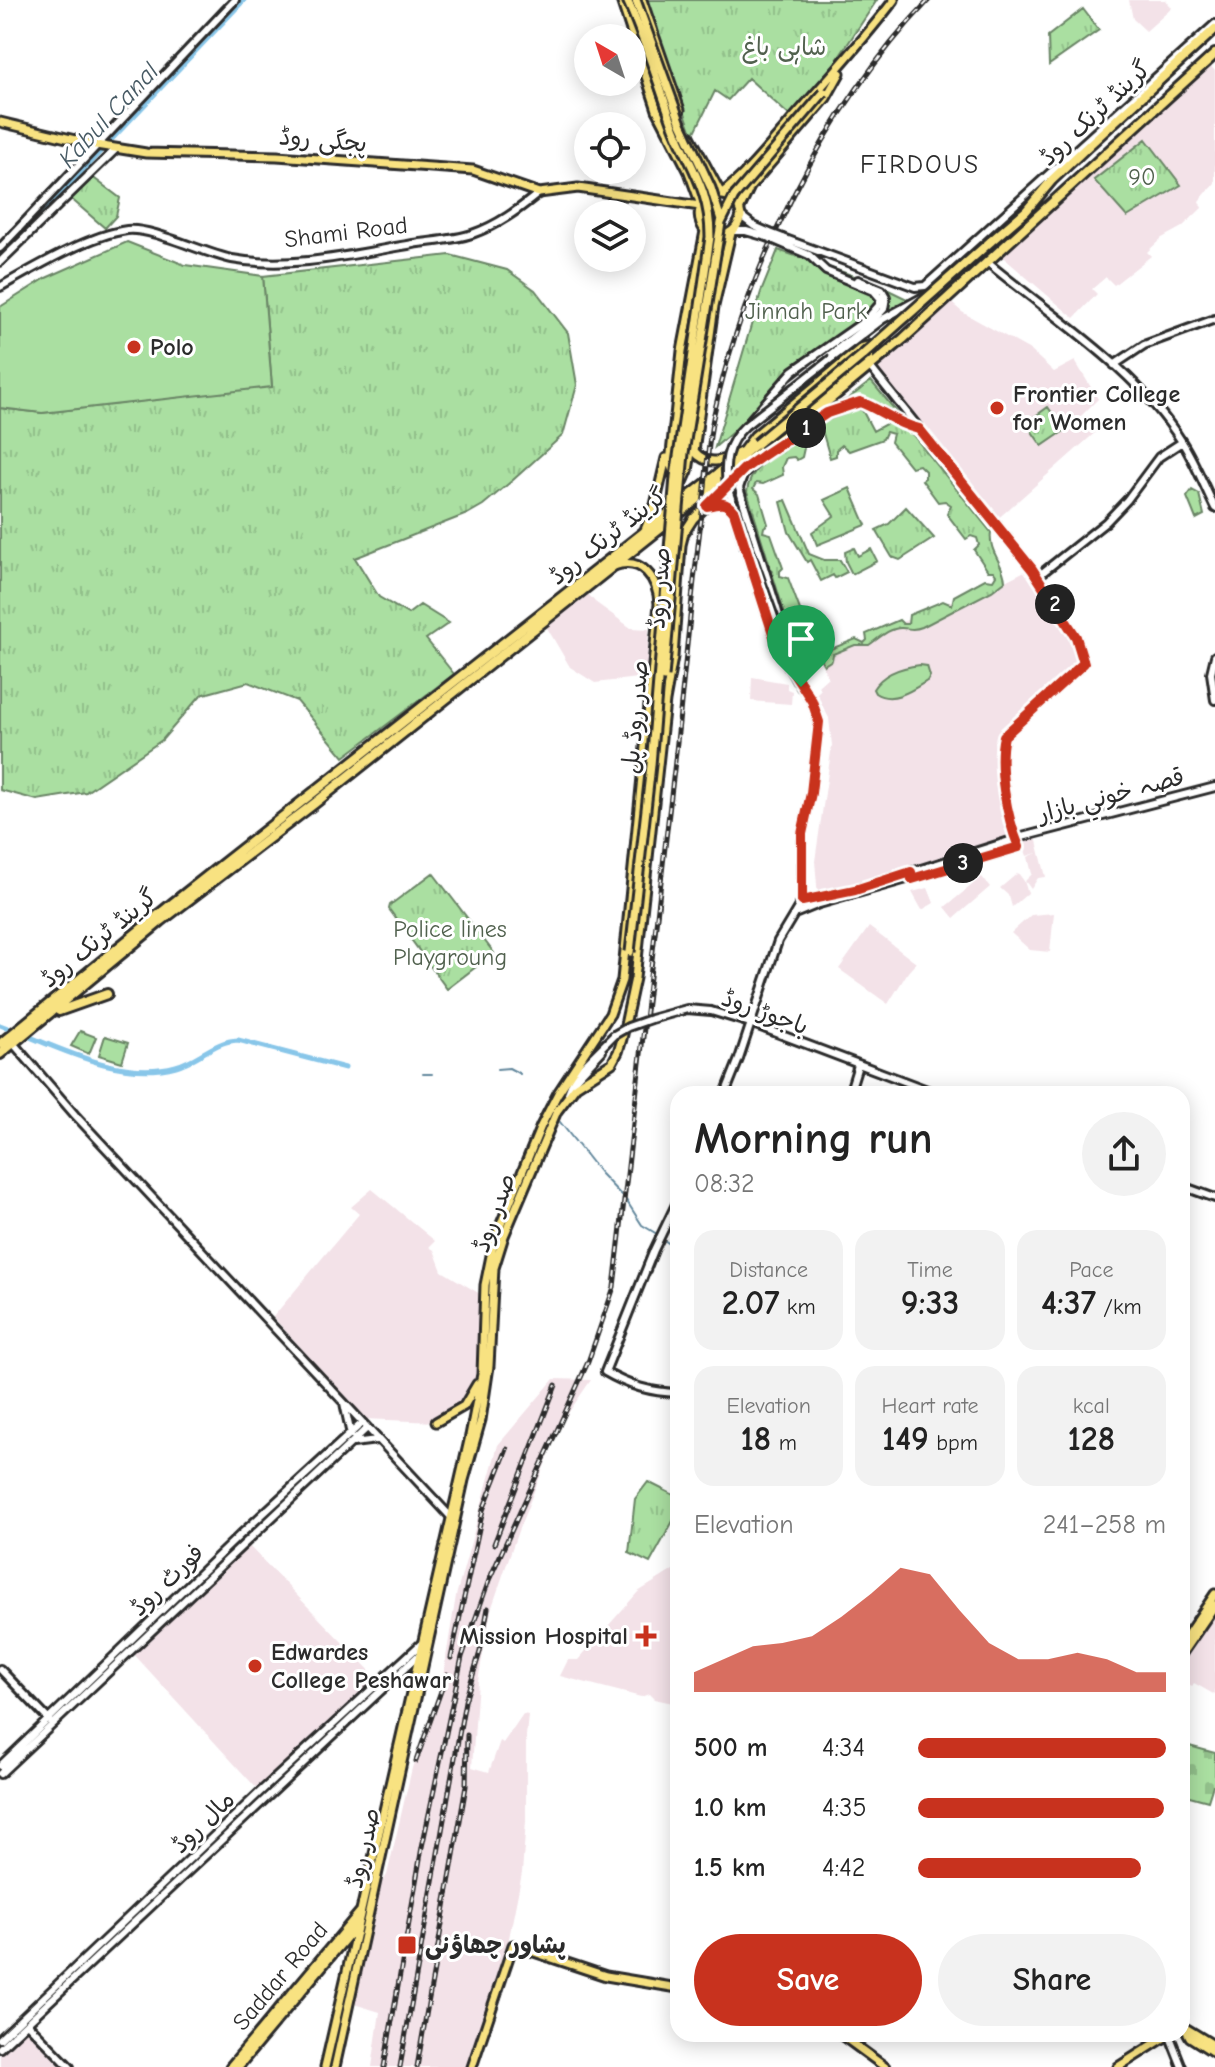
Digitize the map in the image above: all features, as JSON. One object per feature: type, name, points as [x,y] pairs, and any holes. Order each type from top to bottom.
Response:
[{"type":"highway","name":"گرینڈ ٹرنک روڈ","points":[[27,1027],[43,1019],[161,921],[325,795],[750,448],[1026,211],[1052,180],[1215,27]]},
{"type":"highway","name":"گرینڈ ٹرنک روڈ","points":[[0,1054],[14,1038],[182,896],[729,474],[783,437],[870,367],[1215,54]]},
{"type":"highway","points":[[1137,100],[1150,112]]},
{"type":"highway","points":[[1126,109],[1139,123]]},
{"type":"highway","points":[[750,448],[755,436],[862,348],[869,346],[869,357],[793,423],[783,437]]},
{"type":"highway","points":[[43,1019],[72,1004],[107,994]]},
{"type":"highway","name":"گرینڈ ٹرنک روڈ","points":[[0,1044],[14,1038]]},
{"type":"main road","points":[[624,0],[657,110],[689,172],[701,205],[700,223],[705,231],[713,235],[733,232]]},
{"type":"main road","name":"صدر روڈ پل","points":[[622,977],[630,952],[651,765],[675,477],[710,220],[704,191],[673,126],[624,0]]},
{"type":"main road","points":[[636,0],[680,121],[711,188],[721,223]]},
{"type":"main road","points":[[642,0],[683,120],[721,194],[736,201],[740,212]]},
{"type":"main road","points":[[701,205],[707,198],[721,194],[740,180],[896,0]]},
{"type":"main road","points":[[721,223],[734,197],[824,92],[896,0]]},
{"type":"main road","points":[[681,487],[688,471],[702,353],[740,212],[750,187],[826,98],[835,78]]},
{"type":"main road","name":"پجگی روڈ","points":[[0,122],[146,153],[277,156],[473,170],[539,193]]},
{"type":"main road","points":[[539,193],[578,188],[701,205]]},
{"type":"main road","name":"صدر روڈ پل","points":[[665,701],[664,677],[681,487],[696,367],[721,223]]},
{"type":"main road","points":[[675,477],[670,463],[682,351],[705,231]]},
{"type":"main road","points":[[697,276],[710,275],[719,284]]},
{"type":"main road","points":[[644,532],[665,471],[683,321],[692,297]]},
{"type":"main road","points":[[714,306],[694,451],[711,462],[750,448]]},
{"type":"main road","name":"صدر روڈ","points":[[335,2067],[364,1912],[422,1651],[432,1632],[464,1480],[481,1420],[489,1366],[497,1255],[546,1131],[568,1093],[612,1063],[622,1039],[635,978],[665,701],[673,657],[684,533],[693,519],[744,469],[783,437]]},
{"type":"main road","points":[[675,517],[693,519]]},
{"type":"main road","name":"صدر روڈ","points":[[364,1912],[427,1642],[450,1516],[482,1374],[485,1285],[490,1255],[541,1126],[558,1093],[610,1014],[622,977],[659,604],[658,587],[647,571],[627,562],[612,567]]},
{"type":"main road","points":[[436,1422],[464,1406],[482,1374]]},
{"type":"main road","points":[[1190,1631],[1215,1594]]},
{"type":"main road","points":[[1190,1641],[1215,1605]]},
{"type":"main road","name":"Saddar Road","points":[[238,2067],[364,1912]]},
{"type":"main road","name":"Saddar Road","points":[[230,2067],[364,1912]]},
{"type":"main road","points":[[325,2067],[358,1923]]},
{"type":"main road","points":[[472,2067],[513,1945],[606,1976],[670,1987]]},
{"type":"main road","points":[[1190,2031],[1215,2046]]},
{"type":"main road","points":[[1190,2037],[1215,2053]]},
{"type":"main road","points":[[851,2042],[885,2067]]},
{"type":"main road","points":[[1118,2067],[1157,2042]]},
{"type":"street","points":[[0,262],[98,144],[235,0]]},
{"type":"street","points":[[782,241],[899,282],[922,287],[973,245],[1215,27]]},
{"type":"street","points":[[0,248],[113,148]]},
{"type":"street","name":"Shami Road","points":[[0,287],[77,247],[129,230],[143,230],[194,249],[234,259],[275,262],[325,258],[471,234],[510,217],[539,193]]},
{"type":"street","points":[[732,457],[739,436],[787,377],[879,307],[881,300],[874,291],[839,278],[804,252],[754,226],[740,212]]},
{"type":"street","points":[[733,232],[769,235]]},
{"type":"street","points":[[987,262],[1114,365],[1157,409],[1182,442],[1215,508]]},
{"type":"street","points":[[783,396],[792,384],[886,306],[886,297],[877,287],[822,266]]},
{"type":"street","points":[[801,687],[728,490],[725,472],[727,454],[739,432],[783,396],[883,319],[937,290]]},
{"type":"street","points":[[1114,365],[1144,345],[1215,319]]},
{"type":"street","points":[[802,901],[1019,847],[1000,753],[1004,736],[1084,663],[1076,637],[1037,577],[870,367]]},
{"type":"street","points":[[801,687],[739,488],[743,476],[762,456],[827,413],[860,402],[919,429]]},
{"type":"street","points":[[1037,577],[1106,522],[1127,500],[1153,463],[1182,442]]},
{"type":"street","points":[[707,506],[721,502],[730,505],[734,512],[777,646],[812,701],[819,722],[811,793],[802,834],[802,901],[778,941],[728,1086]]},
{"type":"street","points":[[1215,656],[1211,673],[1215,700]]},
{"type":"street","name":"قصہ خوني بازار","points":[[912,875],[1016,839],[1215,787]]},
{"type":"street","points":[[797,913],[912,875]]},
{"type":"street","name":"باجوڑ روڈ","points":[[558,1093],[614,1035],[672,1012],[703,1009],[750,1023],[916,1086]]},
{"type":"street","name":"باجوڑ روڈ","points":[[568,1093],[572,1083],[614,1035]]},
{"type":"street","points":[[14,1038],[75,1115],[450,1516]]},
{"type":"street","points":[[851,1086],[858,1065]]},
{"type":"street","points":[[1190,1189],[1215,1198]]},
{"type":"street","points":[[670,1217],[605,1372],[624,1383],[652,1392],[670,1393]]},
{"type":"street","points":[[344,1402],[351,1435]]},
{"type":"street","name":"فورٹ روڈ","points":[[0,1774],[240,1535],[351,1435],[365,1426]]},
{"type":"street","name":"فورٹ روڈ","points":[[0,1766],[350,1444],[365,1426]]},
{"type":"street","points":[[350,1444],[377,1440]]},
{"type":"street","name":"مال روڈ","points":[[0,2048],[25,2020],[262,1794],[427,1642]]},
{"type":"street","name":"مال روڈ","points":[[262,1794],[422,1651]]},
{"type":"street","points":[[0,1669],[51,1721]]},
{"type":"street","points":[[25,2020],[70,2067]]},
{"type":"street","name":"مال روڈ","points":[[0,2039],[25,2020]]},
{"type":"street","points":[[1173,2042],[1182,2067]]},
{"type":"shaded area","points":[[1129,0],[1166,0],[1172,8],[1146,31],[1133,19]]},
{"type":"shaded area","points":[[1207,62],[1215,71],[1215,183],[1199,201],[1202,208],[1182,227],[1162,238],[1147,252],[1151,256],[1114,285],[1106,277],[1092,289],[1097,294],[1074,318],[998,253]]},
{"type":"shaded area","name":"Frontier College for Women","points":[[947,299],[962,312],[1030,350],[1054,372],[1075,361],[1098,399],[1080,417],[1097,431],[994,522],[871,364]]},
{"type":"shaded area","points":[[1025,571],[1079,652],[1077,665],[1007,728],[1007,734],[994,741],[1013,837],[818,897],[815,861],[832,745],[829,718],[816,694],[821,689],[818,686],[828,677],[821,663],[832,658],[832,653],[858,643],[865,645],[872,635],[907,620],[912,624],[917,615],[951,601],[957,605]]},
{"type":"shaded area","points":[[584,589],[595,602],[631,628],[649,629],[646,677],[595,683],[570,667],[543,621]]},
{"type":"shaded area","points":[[752,677],[787,683],[787,689],[792,691],[791,704],[751,701]]},
{"type":"shaded area","points":[[1036,837],[1046,877],[1038,878],[1031,889],[1025,881],[1032,874],[1028,857],[1037,853],[1027,856],[1022,841]]},
{"type":"shaded area","points":[[1018,873],[1028,893],[1012,907],[1009,896],[1000,888]]},
{"type":"shaded area","points":[[982,877],[990,887],[954,918],[945,907]]},
{"type":"shaded area","points":[[928,888],[934,903],[922,910],[912,892]]},
{"type":"shaded area","points":[[1054,913],[1050,952],[1030,950],[1011,933],[1031,915]]},
{"type":"shaded area","points":[[869,927],[916,963],[888,1004],[839,969]]},
{"type":"shaded area","points":[[372,1189],[435,1241],[429,1247],[434,1250],[442,1271],[485,1297],[482,1374],[464,1406],[436,1422],[364,1419],[273,1317],[359,1214],[351,1207]]},
{"type":"shaded area","points":[[554,1379],[591,1380],[562,1422],[518,1531],[491,1610],[478,1681],[472,1767],[489,1772],[500,1741],[503,1743],[523,1714],[528,1715],[522,1873],[507,1948],[466,2067],[372,2067],[380,2012],[354,2004],[373,1897],[387,1875],[412,1768],[442,1682],[456,1596],[498,1445]]},
{"type":"shaded area","name":"Edwardes College Peshawar","points":[[244,1541],[380,1681],[260,1792],[131,1651]]},
{"type":"shaded area","points":[[670,1572],[670,1702],[654,1699],[649,1694],[641,1697],[560,1676],[568,1660],[578,1660],[638,1592]]},
{"type":"shaded area","points":[[1215,1614],[1215,1695],[1194,1683],[1190,1685],[1190,1646]]},
{"type":"shaded area","points":[[27,2023],[70,2067],[0,2067],[0,2048]]},
{"type":"green space","name":"شاہی باغ","points":[[646,0],[877,0],[827,75],[790,116],[748,78],[728,100],[715,91],[693,136]]},
{"type":"green space","points":[[1083,9],[1099,30],[1049,65],[1048,36]]},
{"type":"green space","name":"90","points":[[1146,139],[1181,185],[1127,217],[1094,180]]},
{"type":"green space","points":[[91,176],[120,198],[116,216],[105,228],[70,198]]},
{"type":"green space","name":"Polo","points":[[127,242],[185,265],[263,276],[272,387],[42,413],[0,408],[0,307],[46,278]]},
{"type":"green space","name":"Jinnah Park","points":[[778,250],[872,282],[911,301],[803,372],[715,447],[761,292]]},
{"type":"green space","points":[[450,255],[507,270],[535,290],[568,333],[577,385],[563,435],[483,505],[355,558],[379,597],[408,614],[420,605],[449,623],[426,639],[454,674],[344,757],[297,701],[248,682],[201,695],[162,740],[86,792],[37,800],[0,790],[0,408],[42,413],[272,386],[263,276]]},
{"type":"green space","points":[[871,381],[900,416],[865,401],[843,403]]},
{"type":"green space","points":[[1048,407],[1064,431],[1042,446],[1026,423]]},
{"type":"green space","points":[[857,409],[862,410],[873,431],[893,420],[914,436],[991,532],[992,546],[1005,581],[992,591],[922,627],[892,630],[869,645],[855,645],[833,654],[832,660],[824,665],[821,660],[823,652],[856,639],[864,643],[866,634],[899,620],[908,624],[909,615],[943,601],[952,605],[954,596],[985,579],[993,580],[996,575],[988,571],[974,550],[979,545],[977,538],[971,536],[966,539],[947,514],[951,505],[945,501],[938,502],[922,480],[925,471],[919,465],[911,467],[891,442],[893,434],[886,432],[883,439],[849,451],[842,445],[836,450],[836,456],[830,458],[820,423]]},
{"type":"green space","points":[[800,436],[804,448],[802,457],[797,460],[794,457],[786,458],[783,475],[763,484],[756,483],[753,489],[759,494],[768,524],[763,532],[771,534],[783,568],[780,576],[788,578],[800,610],[796,618],[804,620],[814,654],[814,657],[807,659],[798,657],[747,492],[753,474],[760,466]]},
{"type":"green space","points":[[850,488],[866,525],[817,545],[812,532],[834,516],[824,500]]},
{"type":"green space","points":[[1192,490],[1199,494],[1204,515],[1196,519],[1187,497]]},
{"type":"green space","points":[[786,500],[809,554],[824,560],[840,560],[847,572],[821,581],[789,532],[781,502]]},
{"type":"green space","points":[[906,507],[934,538],[900,560],[892,557],[876,530],[889,524]]},
{"type":"green space","points":[[854,548],[858,556],[871,549],[877,561],[852,574],[845,552]]},
{"type":"green space","points":[[920,665],[927,666],[930,676],[921,685],[895,697],[875,693],[873,689],[877,683],[888,675]]},
{"type":"green space","name":"Police lines Playgroung","points":[[433,873],[494,953],[447,989],[389,909],[390,905]]},
{"type":"green space","points":[[80,1031],[96,1037],[89,1054],[71,1046]]},
{"type":"green space","points":[[105,1036],[128,1043],[122,1062],[99,1055]]},
{"type":"green space","points":[[648,1482],[670,1493],[670,1527],[650,1563],[629,1553],[635,1499]]},
{"type":"green space","points":[[1190,1746],[1215,1753],[1215,1785],[1208,1801],[1190,1796]]},
{"type":"waterway","name":"Kabul Canal","points":[[0,257],[244,0]]},
{"type":"waterway","points":[[0,1025],[86,1059],[132,1069],[154,1070],[176,1066],[221,1044],[238,1040],[345,1068]]},
{"type":"waterway","points":[[497,1069],[509,1068],[520,1074]]},
{"type":"waterway","points":[[423,1074],[432,1074]]},
{"type":"waterway","points":[[560,1122],[621,1195]]},
{"type":"waterway","points":[[626,1200],[642,1225],[657,1234]]},
{"type":"waterway","points":[[664,1240],[670,1244]]},
{"type":"railway","points":[[384,2067],[422,1847],[462,1657],[489,1580],[588,1362],[614,1287],[709,440],[727,362],[768,250],[823,142],[855,91],[929,0]]},
{"type":"railway","points":[[494,1544],[556,1385]]},
{"type":"railway","points":[[451,1658],[483,1510],[507,1449]]},
{"type":"railway","points":[[400,2067],[465,1701],[480,1652],[488,1608]]},
{"type":"railway","points":[[416,1761],[447,1674]]},
{"type":"railway","points":[[417,2067],[466,1786],[467,1735]]},
{"type":"place","name":"Polo","points":[[134,347]]},
{"type":"place","name":"Frontier College for Women","points":[[997,408]]},
{"type":"place","name":"Mission Hospital","points":[[646,1636]]},
{"type":"place","name":"Edwardes College Peshawar","points":[[255,1666]]},
{"type":"place","name":"پشاور چھاؤنی","points":[[407,1945]]},
{"type":"district","name":"FIRDOUS","points":[[920,164]]},
{"type":"route","points":[[860,402],[919,429],[1032,569],[1076,637],[1084,663],[1004,736],[1000,753],[1019,847],[912,879],[911,872],[855,890],[802,901],[802,834],[811,793],[819,722],[812,701],[801,687],[777,646],[734,512],[730,505],[721,502],[707,506],[744,469],[762,456],[827,413],[860,402]]}]
